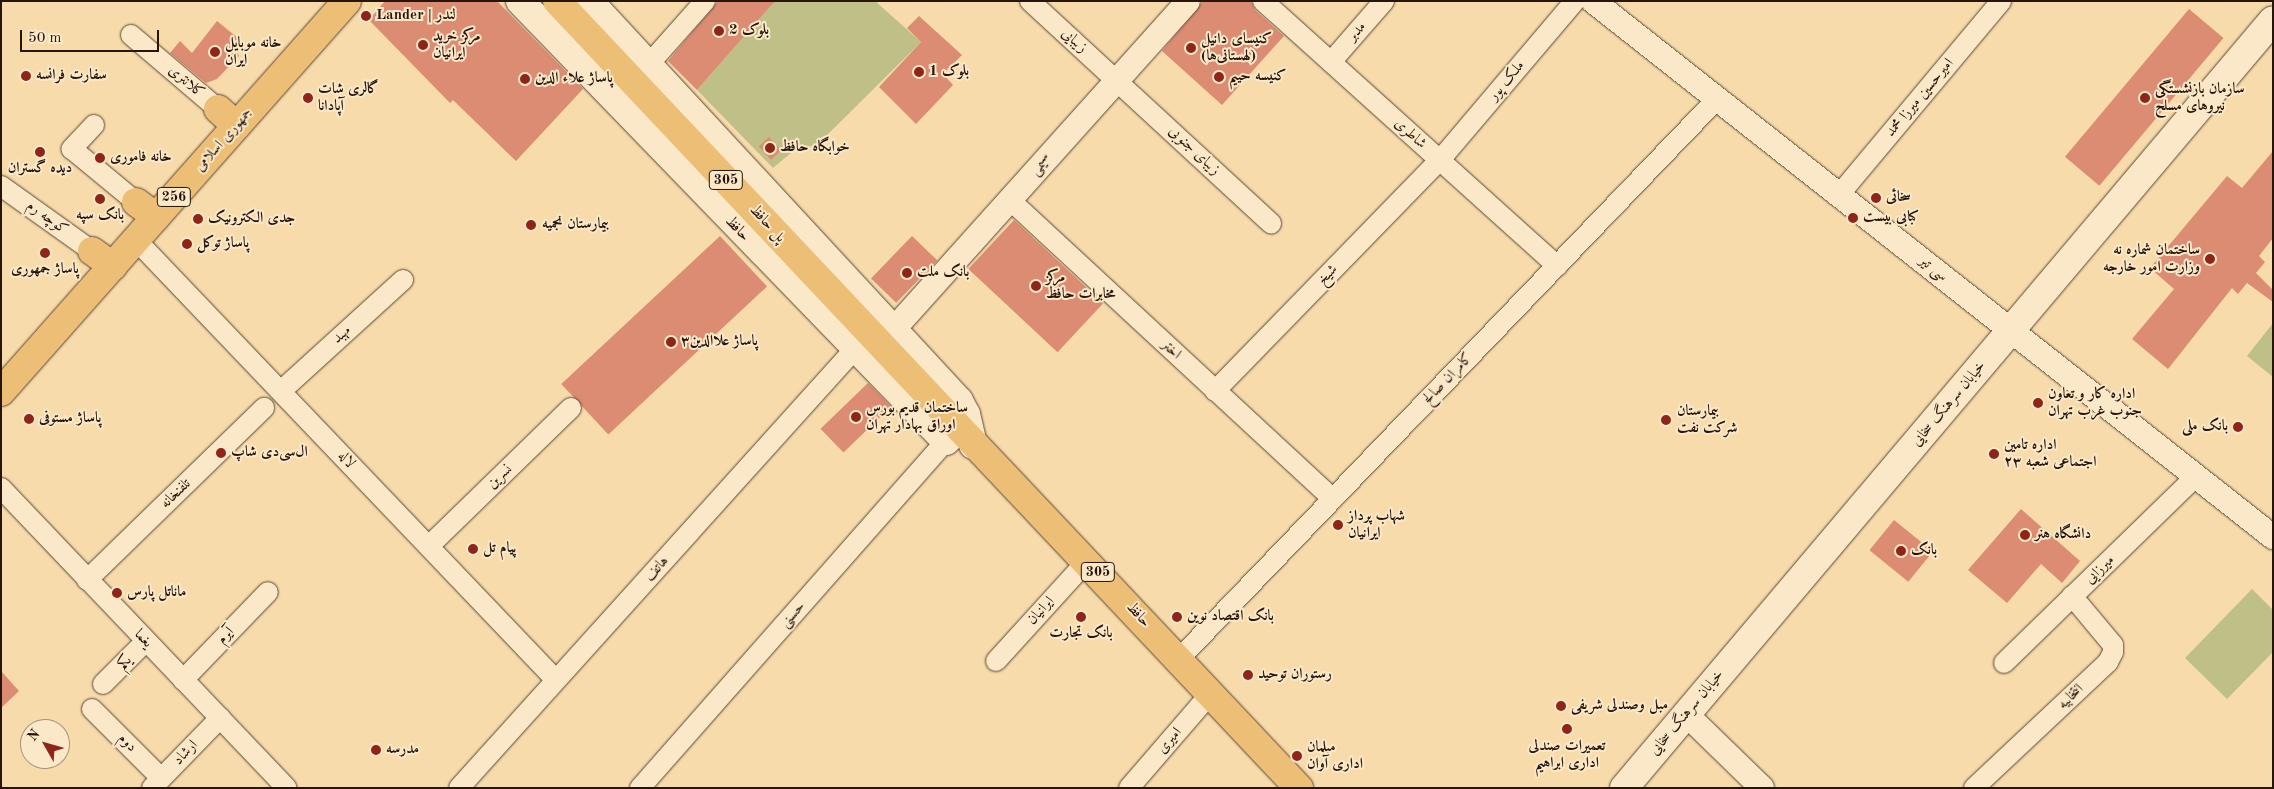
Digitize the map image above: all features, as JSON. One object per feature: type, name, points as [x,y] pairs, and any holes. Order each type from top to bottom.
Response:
[{"type":"main road","name":"جمهوری اسلامی","points":[[6,377],[103,258],[136,240],[146,209],[227,117],[347,1]]},
{"type":"main road","name":"حافظ","points":[[520,1],[854,350],[959,439],[1087,561],[1299,788]]},
{"type":"main road","name":"پل حافظ","points":[[557,1],[894,359]]},
{"type":"main road","points":[[589,1],[650,63],[959,400],[966,414],[959,439]]},
{"type":"main road","name":"خیابان سرهنگ سخایی","points":[[1624,788],[2273,20]]},
{"type":"main road","name":"حافظ","points":[[894,359],[959,439]]},
{"type":"street","points":[[650,63],[706,1]]},
{"type":"street","name":"زیبایی","points":[[1030,1],[1117,80]]},
{"type":"street","name":"سیمی","points":[[894,329],[1188,1]]},
{"type":"street","name":"شاطری","points":[[1263,1],[1557,266]]},
{"type":"street","name":"مدبر","points":[[1330,62],[1384,1]]},
{"type":"street","name":"ملک پور","points":[[1440,160],[1574,1]]},
{"type":"street","name":"سی تیر","points":[[1593,1],[2273,537]]},
{"type":"street","name":"امیرحسین میرزا محمد","points":[[1839,195],[2002,1]]},
{"type":"street","name":"کلانتری","points":[[131,35],[227,117]]},
{"type":"street","name":"زیبای جنوبی","points":[[1117,80],[1272,222]]},
{"type":"street","name":"کامران صالح","points":[[1179,659],[1717,99]]},
{"type":"street","points":[[94,125],[72,149],[146,209]]},
{"type":"street","name":"شیخ","points":[[1216,391],[1440,160]]},
{"type":"street","name":"کوچه رم","points":[[1,186],[103,258]]},
{"type":"street","name":"اختر","points":[[1010,200],[1333,499]]},
{"type":"street","name":"لاله","points":[[136,240],[556,680]]},
{"type":"street","name":"مهبد","points":[[281,391],[403,280]]},
{"type":"street","name":"هاتف","points":[[460,787],[854,350]]},
{"type":"street","name":"تلفنخانه","points":[[88,580],[264,408]]},
{"type":"street","name":"نسرین","points":[[429,546],[571,408]]},
{"type":"street","name":"حسنی","points":[[640,788],[959,439]]},
{"type":"street","name":"میرزایی","points":[[2004,663],[2196,476]]},
{"type":"street","name":"یغما","points":[[1,488],[287,788]]},
{"type":"street","name":"ایرانیان","points":[[996,661],[1087,561]]},
{"type":"street","name":"آیرم","points":[[183,680],[268,592]]},
{"type":"street","name":"انتخابیه","points":[[1974,788],[2108,662],[2113,652],[2113,645],[2072,596]]},
{"type":"street","name":"یکم","points":[[103,684],[146,641]]},
{"type":"street","name":"امیری","points":[[1129,788],[1211,694]]},
{"type":"street","name":"دوم","points":[[92,709],[156,783]]},
{"type":"street","points":[[1686,714],[1762,788]]},
{"type":"street","name":"ارشاد","points":[[156,783],[220,718]]},
{"type":"green space","points":[[770,1],[875,1],[921,42],[816,146],[798,147],[773,168],[697,90],[772,4]]},
{"type":"green space","points":[[2273,323],[2273,377],[2247,356]]},
{"type":"green space","points":[[2252,589],[2273,610],[2273,652],[2227,699],[2185,658]]},
{"type":"building","name":"پاساژ علاء الدین","points":[[385,1],[497,1],[583,89],[516,161],[453,100],[450,103],[369,20]]},
{"type":"building","name":"بلوک 2","points":[[718,1],[775,1],[697,90],[668,61]]},
{"type":"building","name":"کنیسه حییم","points":[[1203,1],[1251,1],[1255,10],[1284,36],[1222,105],[1162,51]]},
{"type":"building","name":"سازمان بازنشستگی نیروهای مسلح","points":[[2189,9],[2223,38],[2099,186],[2065,157]]},
{"type":"building","name":"بلوک 1","points":[[919,16],[962,55],[943,74],[953,85],[916,124],[879,87],[921,42],[907,28]]},
{"type":"building","name":"خانه موبایل ایران","points":[[217,21],[244,43],[237,52],[239,56],[217,79],[206,83],[170,53],[180,41],[192,53]]},
{"type":"building","name":"خوابگاه حافظ","points":[[769,137],[781,150],[771,160],[759,147]]},
{"type":"building","name":"ساختمان شماره نه وزارت امور خارجه","points":[[2273,151],[2273,238],[2259,256],[2265,262],[2256,273],[2273,290],[2273,302],[2247,283],[2238,294],[2232,288],[2168,369],[2132,339],[2174,289],[2150,268],[2227,176],[2242,188]]},
{"type":"building","name":"مرکز مخابرات حافظ","points":[[1014,220],[1103,303],[1058,352],[968,269]]},
{"type":"building","name":"پاساژ علاالدین۳","points":[[720,236],[767,286],[608,434],[561,384]]},
{"type":"building","name":"بانک ملت","points":[[912,236],[937,260],[896,303],[871,278]]},
{"type":"building","name":"ساختمان قدیم بورس اوراق بهادار تهران","points":[[868,383],[891,407],[843,453],[821,429]]},
{"type":"building","name":"دانشگاه هنر","points":[[2021,509],[2080,561],[2062,583],[2041,564],[2007,603],[1968,570]]},
{"type":"building","name":"بانک","points":[[1894,520],[1933,551],[1908,582],[1869,550]]},
{"type":"building","points":[[1,671],[19,691],[1,708]]},
{"type":"place","name":"Lander | لندر","points":[[366,16]]},
{"type":"place","name":"بلوک 2","points":[[719,31]]},
{"type":"place","name":"مرکز خرید ایرانیان","points":[[423,45]]},
{"type":"place","name":"کنیسای دانیل (لهستانی‌ها)","points":[[1191,48]]},
{"type":"place","name":"خانه موبایل ایران","points":[[215,52]]},
{"type":"place","name":"بلوک 1","points":[[919,72]]},
{"type":"place","name":"سفارت فرانسه","points":[[26,76]]},
{"type":"place","name":"کنیسه حییم","points":[[1219,77]]},
{"type":"place","name":"پاساژ علاء الدین","points":[[525,79]]},
{"type":"place","name":"گالری شات آپادانا","points":[[308,98]]},
{"type":"place","name":"سازمان بازنشستگی نیروهای مسلح","points":[[2145,98]]},
{"type":"place","name":"خوابگاه حافظ","points":[[770,148]]},
{"type":"place","name":"دیده گستران","points":[[40,152]]},
{"type":"place","name":"خانه فاموری","points":[[100,158]]},
{"type":"place","name":"سخائی","points":[[1876,198]]},
{"type":"place","name":"بانک سپه","points":[[100,199]]},
{"type":"place","name":"کبابی بیست","points":[[1853,218]]},
{"type":"place","name":"جدی الکترونیک","points":[[198,219]]},
{"type":"place","name":"بیمارستان نجمیه","points":[[531,225]]},
{"type":"place","name":"پاساژ توکل","points":[[187,244]]},
{"type":"place","name":"پاساژ جمهوری","points":[[45,253]]},
{"type":"place","name":"ساختمان شماره نه وزارت امور خارجه","points":[[2210,259]]},
{"type":"place","name":"بانک ملت","points":[[907,273]]},
{"type":"place","name":"مرکز مخابرات حافظ","points":[[1036,286]]},
{"type":"place","name":"پاساژ علاالدین۳","points":[[671,342]]},
{"type":"place","name":"اداره کار و تعاون جنوب غرب تهران","points":[[2038,403]]},
{"type":"place","name":"ساختمان قدیم بورس اوراق بهادار تهران","points":[[856,417]]},
{"type":"place","name":"پاساژ مستوفی","points":[[29,419]]},
{"type":"place","name":"بیمارستان شرکت نفت","points":[[1666,420]]},
{"type":"place","name":"بانک ملی","points":[[2238,427]]},
{"type":"place","name":"ال‌سی‌دی شاپ","points":[[221,453]]},
{"type":"place","name":"اداره تامین اجتماعی شعبه ۲۳","points":[[1994,454]]},
{"type":"place","name":"شهاب پرداز ایرانیان","points":[[1338,525]]},
{"type":"place","name":"دانشگاه هنر","points":[[2025,535]]},
{"type":"place","name":"پیام تل","points":[[473,549]]},
{"type":"place","name":"بانک","points":[[1901,551]]},
{"type":"place","name":"ماناتل پارس","points":[[117,593]]},
{"type":"place","name":"بانک تجارت","points":[[1081,617]]},
{"type":"place","name":"بانک اقتصاد نوین","points":[[1177,617]]},
{"type":"place","name":"رستوران توحید","points":[[1248,675]]},
{"type":"place","name":"مبل وصندلی شریفی","points":[[1561,706]]},
{"type":"place","name":"تعمیرات صندلی اداری ابراهیم","points":[[1567,729]]},
{"type":"place","name":"مدرسه","points":[[376,750]]},
{"type":"place","name":"مبلمان اداری آوان","points":[[1297,756]]}]
